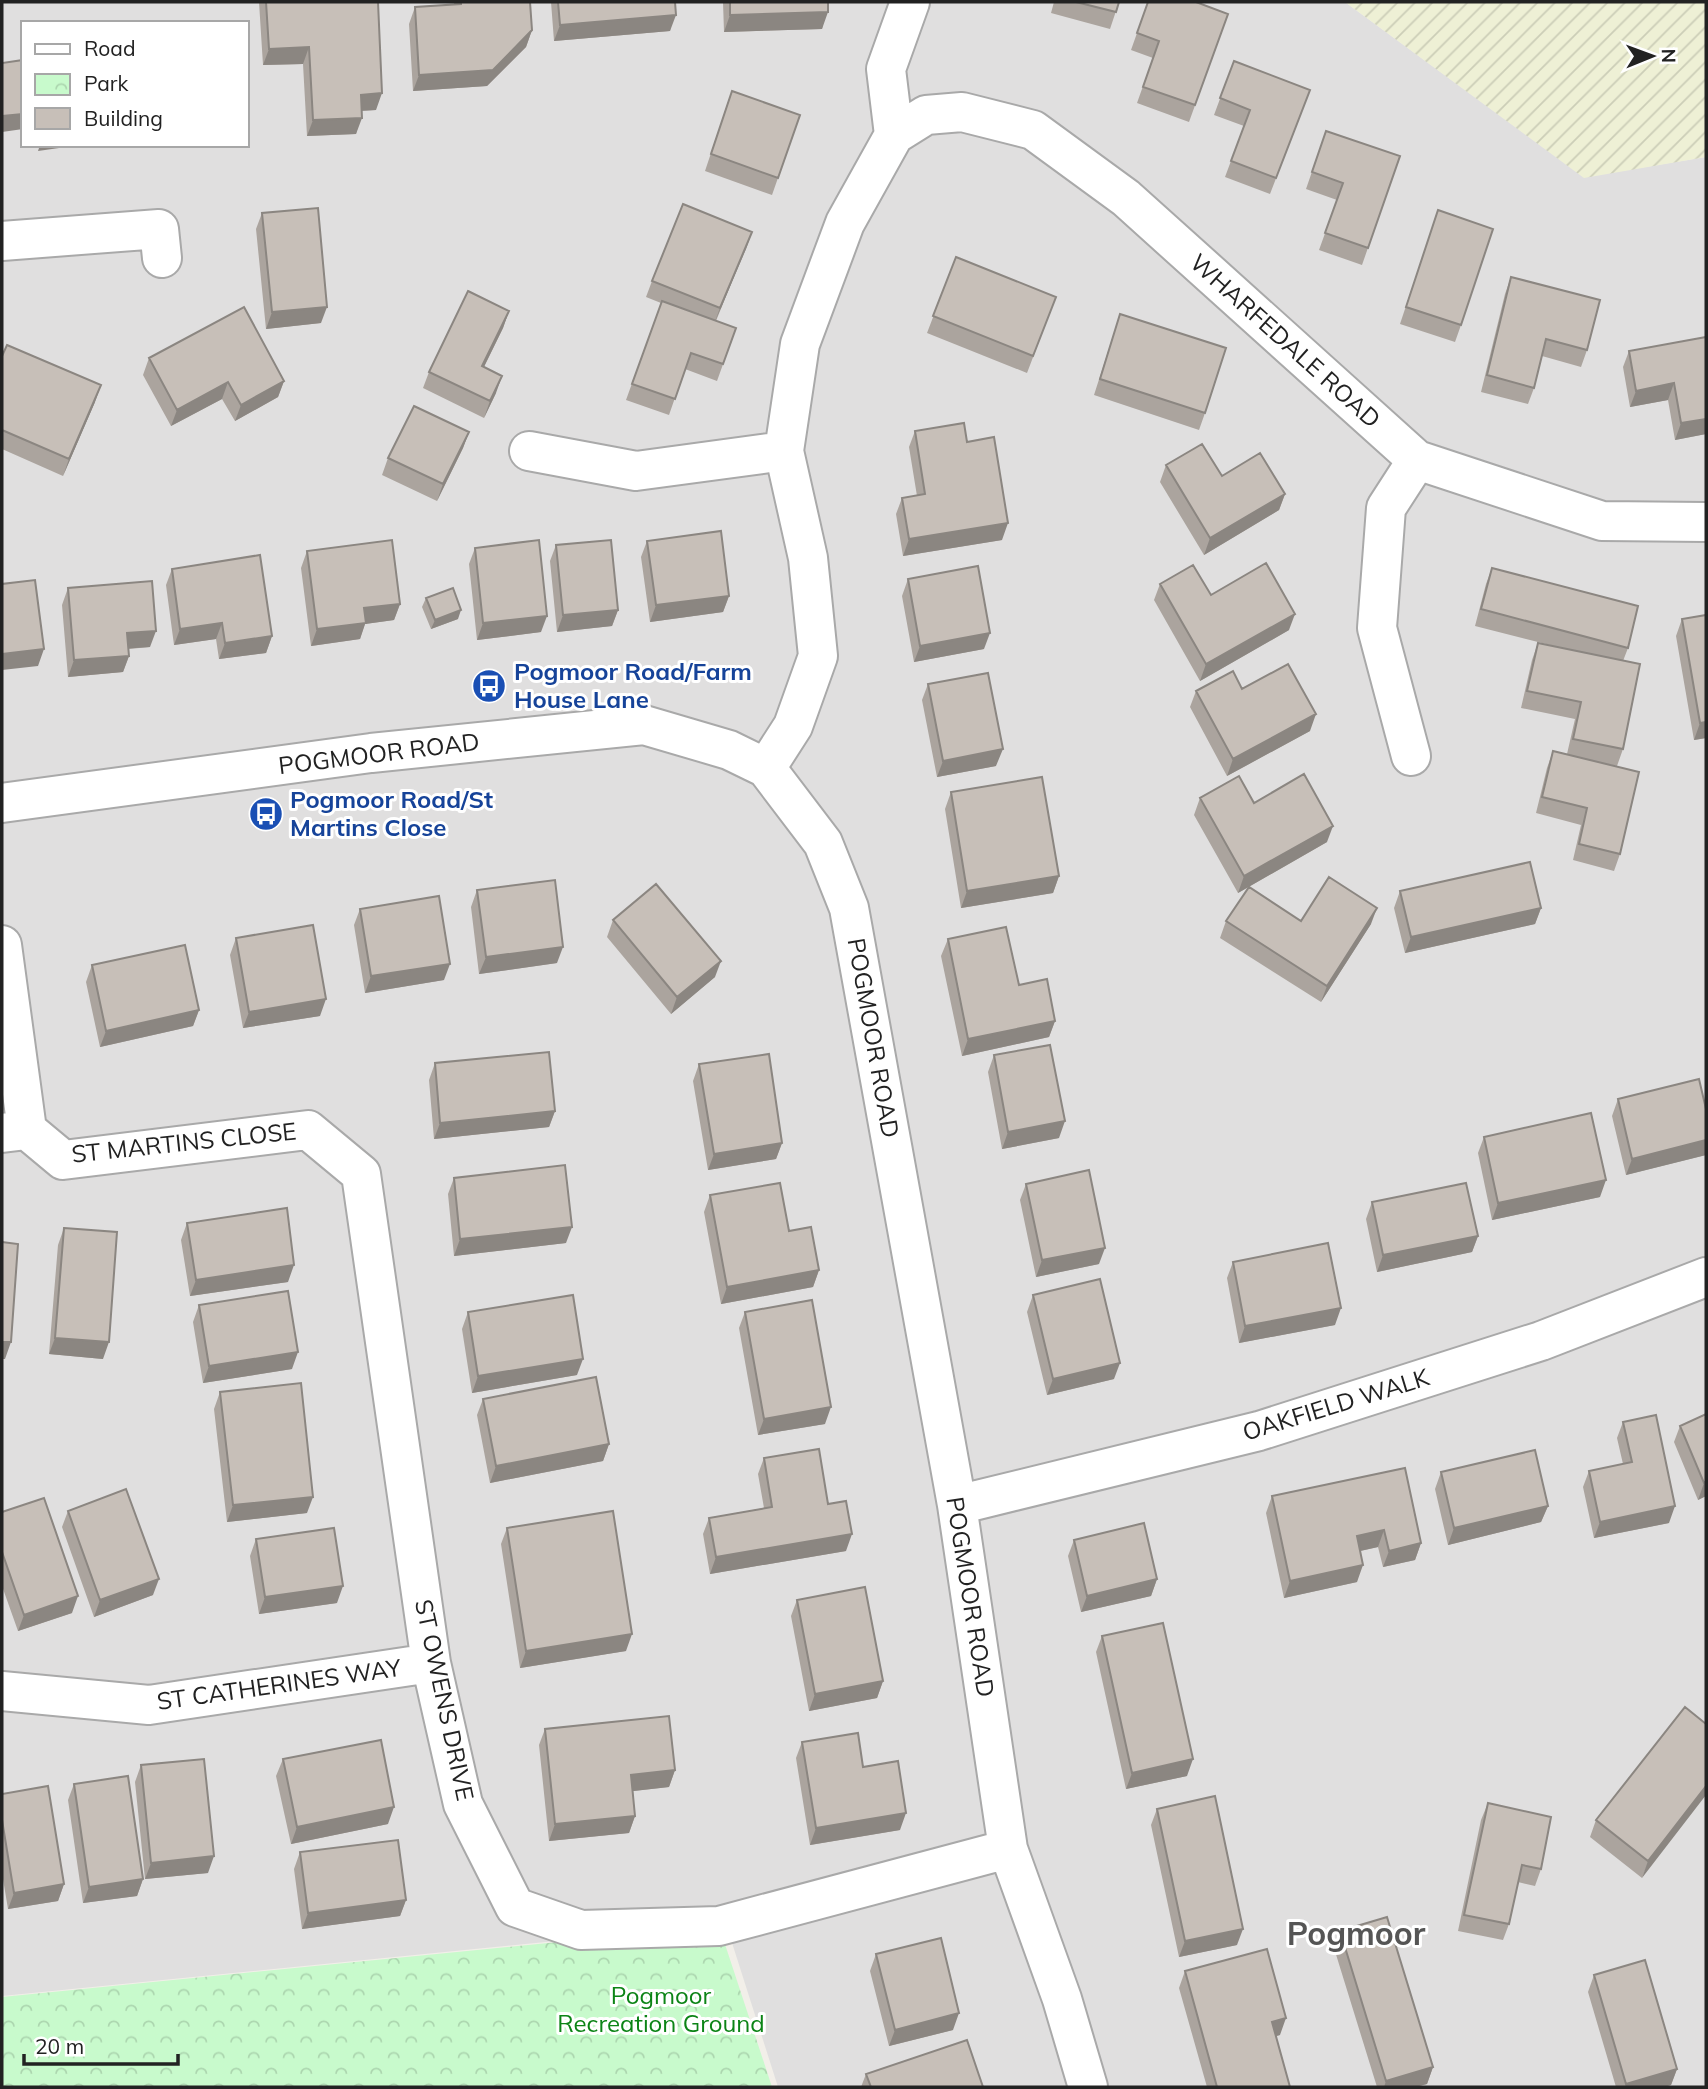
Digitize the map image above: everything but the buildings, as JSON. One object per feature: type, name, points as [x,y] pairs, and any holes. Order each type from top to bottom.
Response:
[{"type":"street","points":[[766,768],[793,726],[818,656],[808,558],[784,451],[800,344],[845,223],[894,135],[886,69],[910,2]]},
{"type":"street","name":"WHARFEDALE ROAD","points":[[894,135],[926,116],[962,112],[1032,130],[1126,198],[1417,460],[1602,521],[1706,522]]},
{"type":"street","points":[[2,241],[159,229],[162,257]]},
{"type":"street","points":[[529,451],[636,471],[784,451]]},
{"type":"street","points":[[1411,756],[1377,628],[1386,508],[1417,460]]},
{"type":"street","name":"POGMOOR ROAD","points":[[2,803],[371,753],[644,725],[729,750],[766,768],[823,842],[849,908],[957,1505],[1008,1849],[1062,1999],[1088,2087]]},
{"type":"street","name":"ST MARTINS CLOSE","points":[[2,945],[14,1131],[63,1160],[308,1130]]},
{"type":"street","name":"ST OWENS DRIVE","points":[[308,1130],[361,1174],[431,1663],[463,1804],[515,1907],[581,1930],[719,1926],[1008,1849]]},
{"type":"street","name":"OAKFIELD WALK","points":[[957,1505],[1259,1431],[1541,1341],[1706,1277]]},
{"type":"street","name":"ST CATHERINES WAY","points":[[2,1691],[149,1705],[431,1663]]},
{"type":"shaded area","points":[[2,2],[1345,2],[1584,177],[1706,157],[1706,2087],[778,2087],[726,1924],[2,1996]]},
{"type":"green space","points":[[1345,2],[1706,2],[1706,157],[1584,178]]},
{"type":"green space","name":"Pogmoor Recreation Ground","points":[[719,1926],[772,2087],[2,2087],[2,1997]]},
{"type":"place","name":"Pogmoor Road/Farm House Lane","points":[[489,686]]},
{"type":"place","name":"Pogmoor Road/St Martins Close","points":[[266,814]]},
{"type":"district","name":"Pogmoor","points":[[1356,1934]]}]
